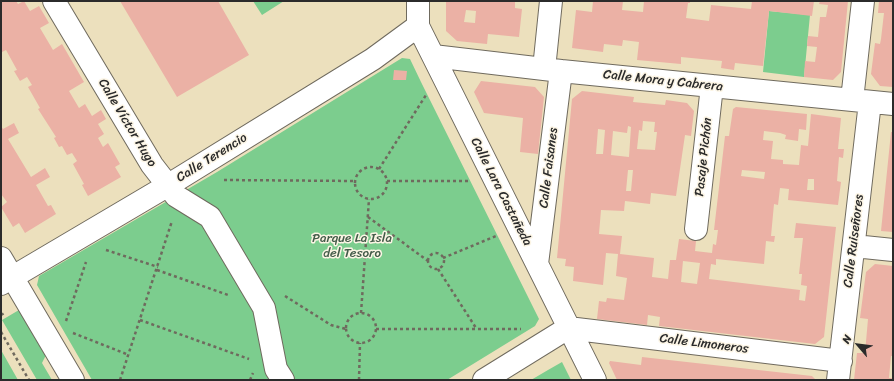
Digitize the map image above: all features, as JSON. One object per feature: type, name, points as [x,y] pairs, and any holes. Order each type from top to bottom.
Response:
[{"type":"street","name":"Calle Víctor Hugo","points":[[54,1],[152,166],[171,191],[210,217],[264,308],[276,369],[283,380]]},
{"type":"street","name":"Calle Lara Castañeda","points":[[418,1],[418,26],[595,380]]},
{"type":"street","name":"Calle Faisanes","points":[[537,264],[552,70],[551,1]]},
{"type":"street","name":"Calle Ruiseñores","points":[[839,370],[854,246],[861,101],[863,1]]},
{"type":"street","name":"Calle Terencio","points":[[7,281],[171,191],[373,59],[418,26]]},
{"type":"street","name":"Calle Mora y Cabrera","points":[[433,56],[552,70],[893,104]]},
{"type":"street","name":"Pasaje Pichón","points":[[696,229],[712,86]]},
{"type":"street","points":[[854,246],[893,250]]},
{"type":"street","points":[[1,258],[7,281],[73,380]]},
{"type":"street","points":[[484,380],[568,328]]},
{"type":"street","name":"Calle Limoneros","points":[[568,328],[839,370]]},
{"type":"path","points":[[379,169],[427,93],[431,91]]},
{"type":"path","points":[[369,167],[379,169],[383,171],[387,181],[385,192],[379,198],[369,199],[359,195],[355,188],[357,174],[362,169],[369,167]]},
{"type":"path","points":[[220,180],[355,181]]},
{"type":"path","points":[[387,181],[470,181]]},
{"type":"path","points":[[120,380],[172,225],[171,191]]},
{"type":"path","points":[[361,313],[369,199]]},
{"type":"path","points":[[367,216],[428,261],[431,268],[438,269],[476,329]]},
{"type":"path","points":[[443,258],[501,233]]},
{"type":"path","points":[[99,248],[264,308]]},
{"type":"path","points":[[428,261],[432,254],[436,253],[443,258]]},
{"type":"path","points":[[438,269],[444,262],[443,258]]},
{"type":"path","points":[[65,322],[87,259]]},
{"type":"path","points":[[279,292],[331,325],[346,329]]},
{"type":"path","points":[[361,313],[372,317],[376,329],[374,336],[369,340],[360,343],[351,340],[346,329],[347,322],[351,316],[361,313]]},
{"type":"path","points":[[140,320],[250,359]]},
{"type":"path","points":[[376,329],[520,329],[523,334]]},
{"type":"path","points":[[1,332],[29,380]]},
{"type":"path","points":[[70,332],[129,355]]},
{"type":"path","points":[[359,380],[360,343]]},
{"type":"green space","points":[[253,1],[284,1],[262,15]]},
{"type":"green space","points":[[769,11],[810,15],[804,77],[763,72]]},
{"type":"green space","name":"Parque La Isla del Tesoro","points":[[402,58],[410,59],[539,319],[535,326],[447,380],[92,380],[37,285],[39,276],[217,172]]},
{"type":"green space","points":[[19,310],[46,355],[42,363],[52,380],[37,380],[2,320]]},
{"type":"green space","points":[[1,350],[18,380],[1,380]]},
{"type":"green space","points":[[562,362],[571,380],[531,380],[548,370]]},
{"type":"building","points":[[1,1],[16,1],[18,4],[24,1],[30,11],[39,6],[49,23],[40,28],[53,50],[62,44],[84,82],[69,91],[79,108],[85,104],[92,116],[101,110],[106,119],[98,124],[104,134],[98,138],[103,147],[108,143],[120,164],[115,167],[121,177],[88,196],[82,185],[84,184],[73,164],[77,161],[72,153],[67,155],[62,146],[59,147],[54,138],[56,137],[38,109],[40,108],[28,87],[32,85],[27,77],[20,81],[14,71],[17,70],[6,50],[2,52]]},
{"type":"building","points":[[120,1],[218,1],[249,55],[177,97]]},
{"type":"building","points":[[446,1],[515,1],[515,8],[522,9],[519,37],[488,34],[487,44],[457,41],[446,31]],"holes":[[[466,10],[476,11],[475,23],[464,22]]]},
{"type":"building","points":[[593,1],[623,1],[622,10],[643,12],[644,1],[690,1],[690,3],[688,3],[686,18],[709,21],[711,5],[751,9],[752,1],[814,1],[812,16],[769,11],[763,66],[735,63],[734,70],[721,68],[722,61],[681,57],[681,64],[637,60],[639,42],[623,40],[622,46],[604,44],[603,52],[572,48],[576,10],[592,12]]},
{"type":"building","points":[[820,1],[848,1],[841,72],[833,80],[804,77],[805,61],[815,62],[817,47],[807,46],[808,36],[818,37],[820,17],[826,17],[828,5],[819,4]]},
{"type":"building","points":[[879,1],[893,1],[893,87],[880,86],[871,74],[875,43],[880,44],[884,13],[878,13]]},
{"type":"building","points":[[394,70],[407,71],[406,80],[393,80]]},
{"type":"building","points":[[481,81],[535,87],[544,97],[538,154],[520,152],[523,118],[484,113],[474,92]]},
{"type":"building","points":[[582,91],[634,97],[633,102],[665,105],[666,100],[687,103],[694,111],[691,136],[685,135],[676,196],[651,193],[650,204],[625,201],[624,211],[601,210],[599,234],[622,236],[620,254],[654,258],[652,277],[668,279],[670,260],[676,260],[679,239],[696,241],[695,251],[712,253],[713,244],[716,245],[718,230],[714,230],[725,136],[729,136],[733,109],[736,107],[807,114],[806,130],[799,129],[798,141],[785,139],[786,135],[780,133],[764,131],[763,140],[773,141],[771,159],[783,160],[783,164],[799,165],[801,145],[808,146],[811,114],[841,118],[838,149],[844,149],[843,158],[839,157],[837,181],[841,182],[838,205],[788,200],[789,189],[780,188],[778,205],[774,204],[771,236],[775,236],[774,242],[766,241],[764,264],[716,259],[716,265],[711,264],[709,279],[800,290],[799,300],[805,301],[807,286],[801,285],[802,274],[799,274],[803,238],[794,238],[796,223],[836,227],[824,337],[815,344],[659,326],[660,317],[648,315],[647,325],[597,319],[599,301],[606,302],[607,298],[624,300],[627,278],[616,276],[618,254],[606,253],[603,285],[573,281],[574,267],[565,266],[566,259],[557,258],[572,99]],"holes":[[[643,121],[655,122],[654,132],[657,132],[655,150],[637,149],[639,130],[642,131]],[[628,126],[631,127],[629,157],[611,155],[613,131],[627,133]],[[598,129],[605,130],[603,154],[596,154]],[[628,170],[633,170],[631,191],[626,191]],[[742,170],[765,172],[764,179],[741,176]],[[808,179],[814,179],[814,190],[807,190]],[[683,261],[700,263],[697,284],[681,282]]]},
{"type":"building","points":[[14,123],[19,133],[8,139],[31,177],[45,168],[50,177],[36,185],[48,206],[51,205],[56,214],[25,233],[19,223],[13,227],[1,207],[7,202],[1,194],[1,126],[3,129]]},
{"type":"building","points":[[891,132],[893,132],[893,232],[881,231]]},
{"type":"building","points":[[875,264],[893,266],[893,356],[891,356],[889,378],[893,378],[893,380],[854,380],[857,353],[865,353],[868,319],[860,318],[866,272]]},
{"type":"building","points":[[642,357],[812,376],[816,380],[617,380],[609,363],[610,361],[641,365]]}]
